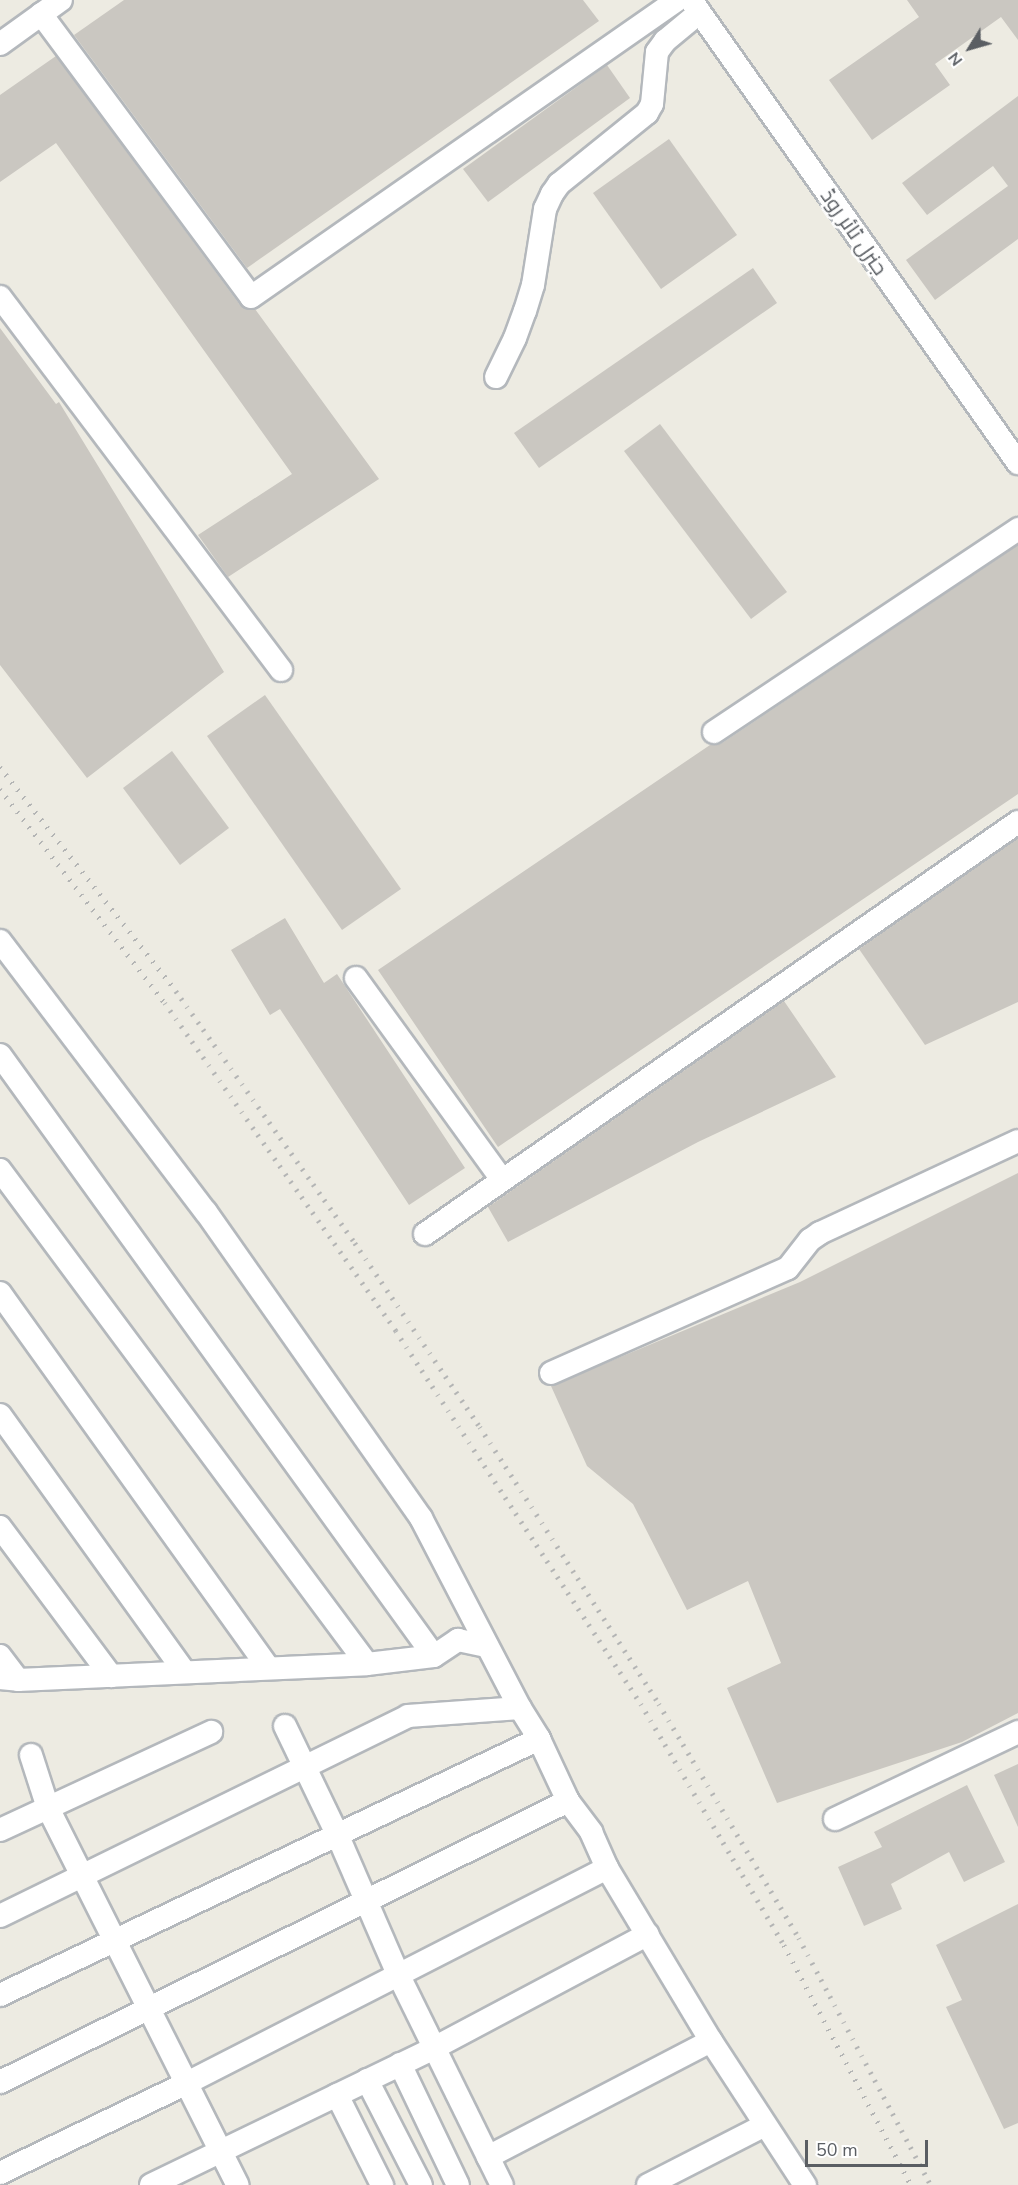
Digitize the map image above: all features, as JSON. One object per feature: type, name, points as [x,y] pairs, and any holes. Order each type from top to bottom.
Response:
[{"type":"street","points":[[0,44],[61,0]]},
{"type":"street","points":[[41,14],[251,297],[678,0]]},
{"type":"street","points":[[496,377],[515,338],[527,302],[545,209],[552,194],[559,184],[647,113],[652,104],[657,52],[664,40],[696,6]]},
{"type":"street","name":"جنرل ٹائر روڈ","points":[[696,6],[1018,463]]},
{"type":"street","points":[[0,297],[281,670]]},
{"type":"street","points":[[714,732],[1018,529]]},
{"type":"street","points":[[425,1234],[1018,822]]},
{"type":"street","points":[[0,941],[206,1212],[414,1508],[520,1707],[539,1738],[568,1801],[591,1832],[607,1868],[711,2041],[805,2185]]},
{"type":"street","points":[[356,978],[502,1180]]},
{"type":"street","points":[[0,1055],[434,1656]]},
{"type":"street","points":[[551,1373],[788,1268],[810,1240],[820,1233],[1018,1141]]},
{"type":"street","points":[[0,1170],[367,1664]]},
{"type":"street","points":[[0,1293],[268,1667]]},
{"type":"street","points":[[0,1415],[184,1671]]},
{"type":"street","points":[[0,1527],[111,1676]]},
{"type":"street","points":[[0,1656],[9,1679],[367,1664],[434,1656],[458,1640],[487,1646]]},
{"type":"street","points":[[0,1916],[408,1716],[520,1707]]},
{"type":"street","points":[[285,1726],[337,1834],[398,1974],[502,2185]]},
{"type":"street","points":[[0,1830],[211,1732]]},
{"type":"street","points":[[835,1819],[1018,1732]]},
{"type":"street","points":[[0,1995],[539,1738]]},
{"type":"street","points":[[31,1755],[48,1808],[238,2185]]},
{"type":"street","points":[[0,2082],[366,1903],[568,1801]]},
{"type":"street","points":[[0,2173],[187,2083],[607,1868]]},
{"type":"street","points":[[151,2185],[434,2048],[648,1934]]},
{"type":"street","points":[[488,2157],[711,2041]]},
{"type":"street","points":[[400,2064],[458,2185]]},
{"type":"street","points":[[367,2080],[421,2185]]},
{"type":"street","points":[[337,2095],[382,2185]]},
{"type":"street","points":[[648,2185],[765,2125]]},
{"type":"building","points":[[124,0],[583,0],[599,21],[247,268],[74,35]]},
{"type":"building","points":[[907,0],[1018,0],[1018,40],[1001,17],[935,64],[950,85],[872,140],[829,80],[919,17]]},
{"type":"building","points":[[56,56],[240,305],[246,309],[255,309],[379,479],[228,577],[198,535],[292,474],[56,143],[0,182],[0,95]]},
{"type":"building","points":[[607,65],[630,98],[488,202],[463,169]]},
{"type":"building","points":[[1018,96],[1018,239],[935,300],[906,260],[1008,186],[993,166],[927,215],[902,183]]},
{"type":"building","points":[[669,139],[737,235],[661,289],[593,193]]},
{"type":"building","points":[[753,268],[777,303],[539,468],[514,433]]},
{"type":"building","points":[[0,328],[56,404],[59,402],[224,672],[87,778],[0,665]]},
{"type":"building","points":[[660,424],[787,592],[751,619],[624,451]]},
{"type":"building","points":[[1018,545],[1018,794],[498,1147],[378,970],[710,745],[722,743]]},
{"type":"building","points":[[265,695],[401,889],[342,930],[207,736]]},
{"type":"building","points":[[172,751],[229,828],[180,865],[123,788]]},
{"type":"building","points":[[1018,838],[1018,1002],[925,1045],[859,949]]},
{"type":"building","points":[[285,918],[324,983],[337,974],[465,1168],[409,1205],[280,1009],[270,1015],[231,950]]},
{"type":"building","points":[[784,1001],[836,1077],[698,1142],[508,1242],[488,1207]]},
{"type":"building","points":[[1018,1173],[1018,1713],[962,1742],[777,1803],[727,1688],[781,1663],[748,1581],[687,1610],[633,1504],[587,1466],[551,1386],[800,1282]]},
{"type":"building","points":[[1018,1764],[1018,1827],[994,1775]]},
{"type":"building","points":[[967,1785],[1005,1862],[964,1882],[949,1852],[891,1884],[902,1909],[864,1926],[838,1867],[882,1847],[874,1832]]},
{"type":"building","points":[[1018,1904],[1018,2123],[1004,2129],[946,2007],[962,2000],[936,1945]]},
{"type":"railway","points":[[0,767],[176,991],[355,1243],[480,1427],[659,1704],[799,1938],[931,2185]]},
{"type":"railway","points":[[0,789],[165,1003],[396,1331],[641,1704],[784,1945],[911,2185]]}]
